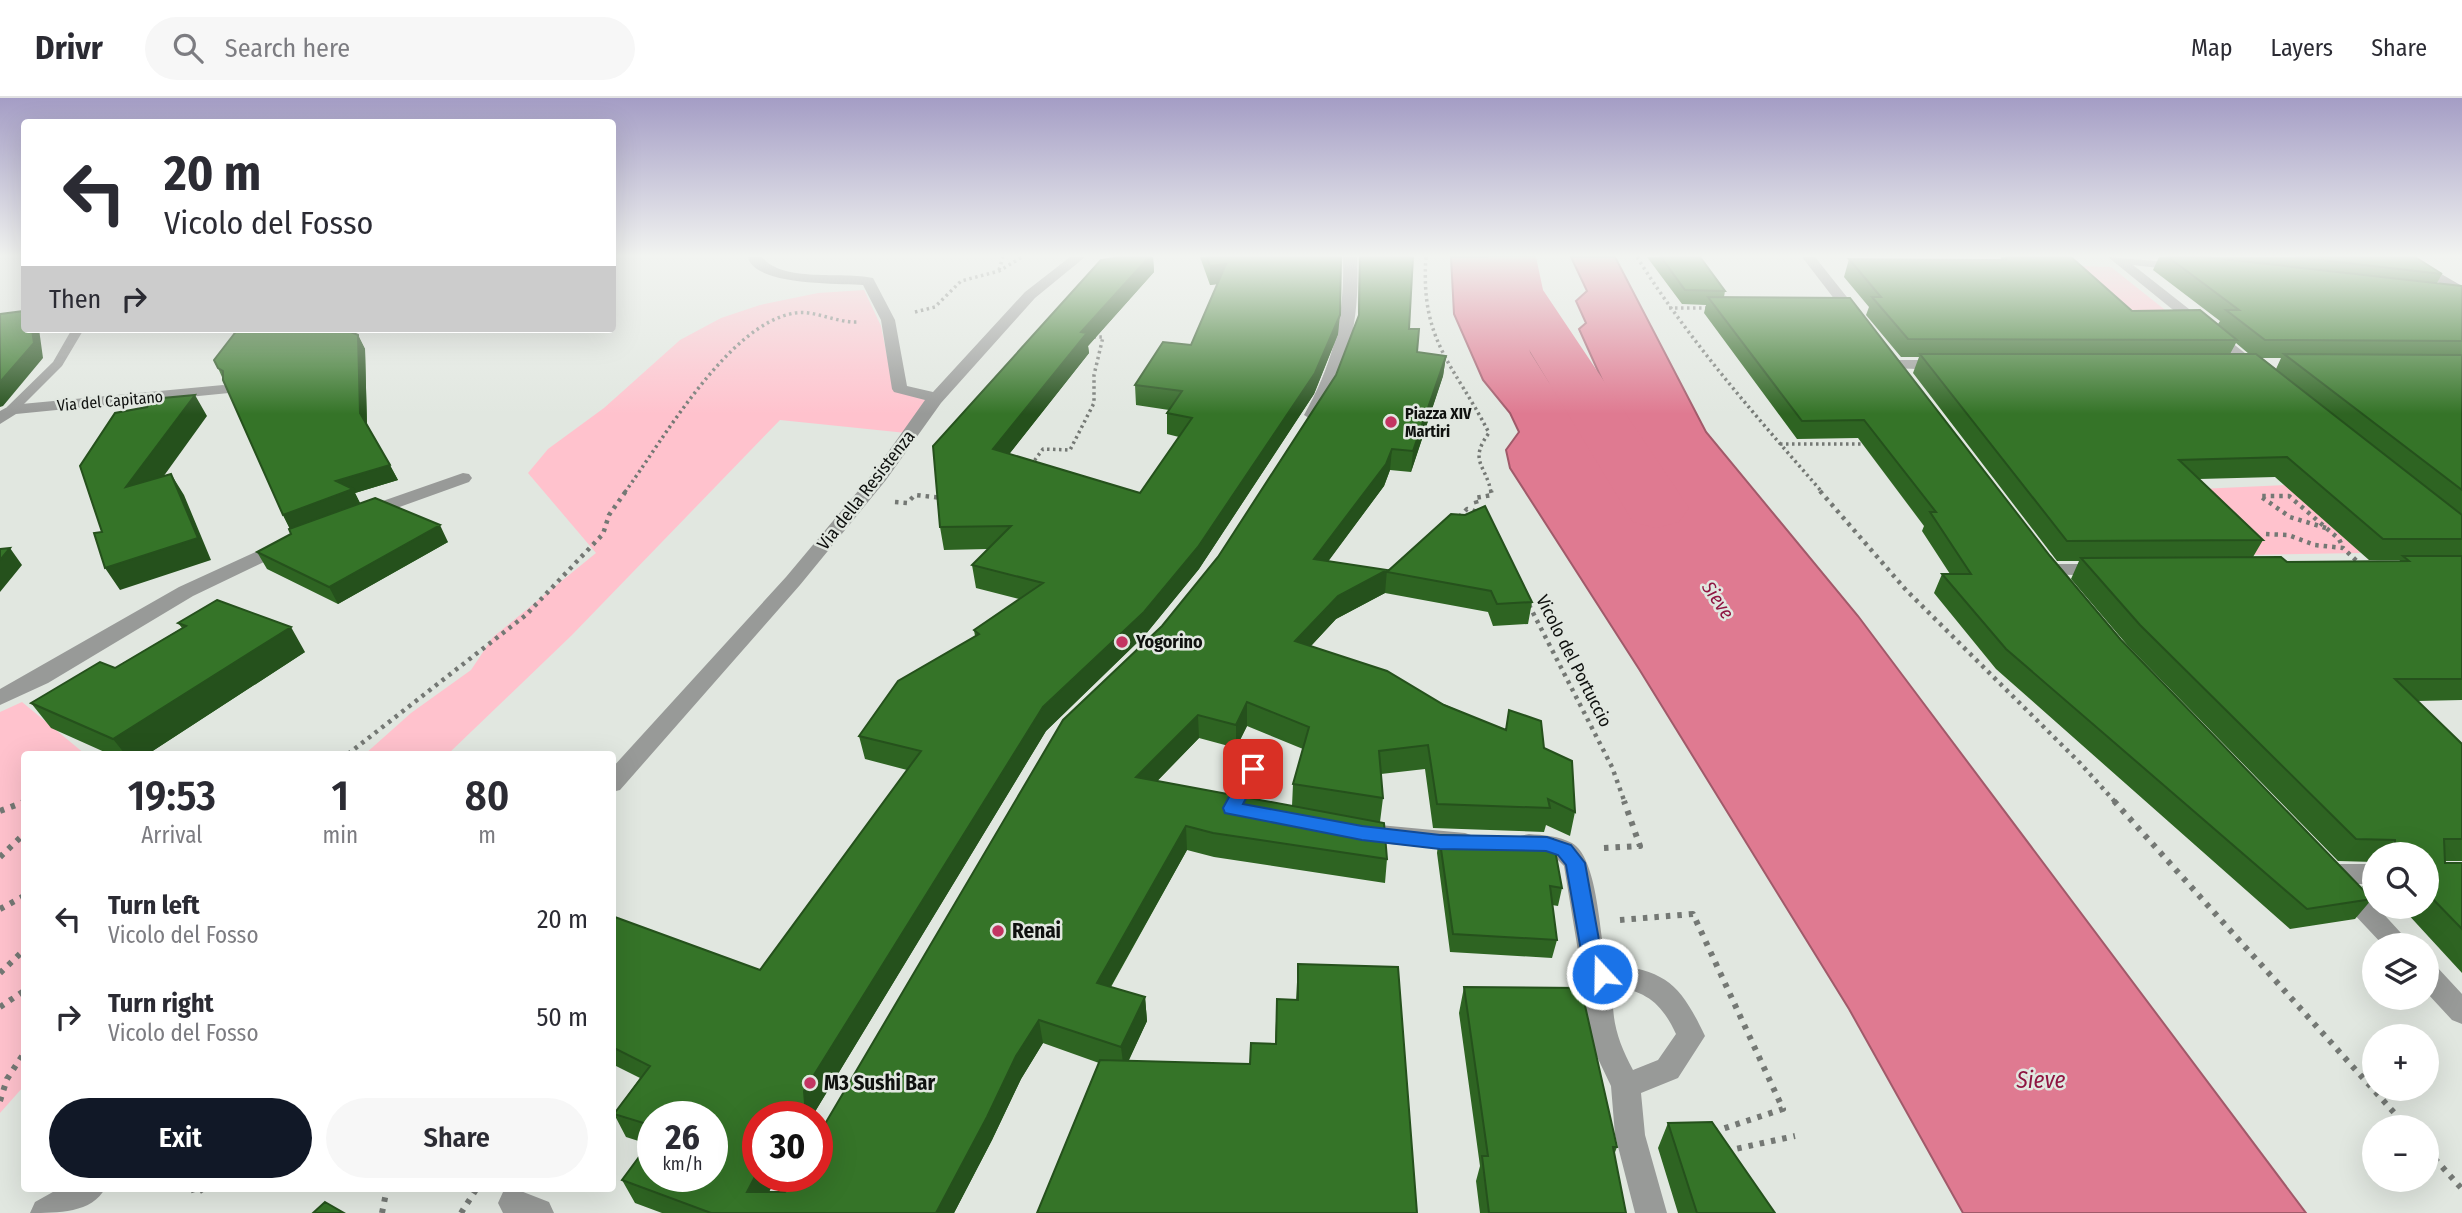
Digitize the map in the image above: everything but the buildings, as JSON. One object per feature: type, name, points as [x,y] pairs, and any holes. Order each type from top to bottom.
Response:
[{"type":"street","points":[[883,309],[888,320],[900,389],[936,398],[929,406]]},
{"type":"street","name":"Via della Resistenza","points":[[616,780],[793,581],[880,476],[929,406],[1017,309]]},
{"type":"street","points":[[1300,434],[1324,395],[1349,335],[1349,309]]},
{"type":"street","points":[[1849,309],[1870,333]]},
{"type":"street","points":[[2177,309],[2249,364],[2270,373]]},
{"type":"street","points":[[1912,388],[1891,360],[1964,365]]},
{"type":"street","points":[[2226,364],[2249,364]]},
{"type":"street","name":"Via del Capitano","points":[[5,414],[223,390]]},
{"type":"street","points":[[345,520],[463,478]]},
{"type":"street","points":[[0,698],[51,674],[152,610],[238,563],[297,539]]},
{"type":"street","points":[[2034,549],[2067,591]]},
{"type":"street","points":[[2050,570],[2118,570]]},
{"type":"street","points":[[1253,769],[1232,808],[1271,816]]},
{"type":"street","points":[[1336,828],[1440,842],[1547,844],[1564,850],[1576,863],[1591,951],[1602,974],[1597,1009],[1605,1044],[1626,1086],[1630,1135],[1651,1213]]},
{"type":"street","points":[[2312,854],[2388,933]]},
{"type":"street","points":[[2332,874],[2362,874]]},
{"type":"street","points":[[1602,974],[1646,979],[1675,1000],[1691,1035],[1668,1069],[1626,1086]]},
{"type":"street","points":[[2439,988],[2462,1012]]},
{"type":"street","points":[[47,1213],[83,1192]]},
{"type":"lane","points":[[5,414],[58,364],[76,333]]},
{"type":"path","points":[[352,751],[526,615],[603,534],[609,515],[724,355],[745,334],[787,316],[807,312],[850,323],[888,320],[928,309]]},
{"type":"path","points":[[1426,309],[1444,360],[1472,399],[1489,433],[1478,446],[1478,454],[1480,468],[1491,483],[1492,495],[1475,498],[1479,513],[1486,524]]},
{"type":"path","points":[[1670,309],[1780,444],[1906,590],[2080,763],[2396,1115]]},
{"type":"path","points":[[1026,471],[1043,449],[1070,450],[1094,403],[1094,375],[1103,337],[1091,337]]},
{"type":"path","points":[[1780,444],[1873,444]]},
{"type":"path","points":[[907,503],[915,495],[951,499]]},
{"type":"path","points":[[2326,528],[2309,526],[2281,514],[2260,496],[2289,496],[2339,539],[2343,548],[2365,569]]},
{"type":"path","points":[[1452,523],[1466,509],[1479,513]]},
{"type":"path","points":[[2266,534],[2288,535],[2315,545],[2343,548]]},
{"type":"path","name":"Vicolo del Portuccio","points":[[1524,592],[1538,628],[1612,767],[1640,846],[1588,849],[1574,844],[1547,844]]},
{"type":"path","points":[[0,811],[21,803]]},
{"type":"path","points":[[0,857],[21,837]]},
{"type":"path","points":[[0,909],[21,898]]},
{"type":"path","points":[[0,973],[21,953]]},
{"type":"path","points":[[0,1007],[21,993]]},
{"type":"path","points":[[0,1101],[7,1079],[21,1058]]},
{"type":"path","points":[[1718,1153],[1795,1136]]},
{"type":"path","points":[[2439,1163],[2462,1189]]},
{"type":"path","points":[[382,1213],[386,1192]]},
{"type":"path","points":[[461,1213],[474,1192]]},
{"type":"shaded area","points":[[748,309],[873,309],[881,326],[894,391],[933,402],[916,434],[780,420],[572,635],[451,751],[368,751],[411,713],[471,670],[493,637],[596,553],[528,473],[548,449],[604,408],[680,340],[721,318]]},
{"type":"shaded area","points":[[2103,309],[2164,309],[2179,321],[2115,320]]},
{"type":"shaded area","points":[[2286,485],[2361,553],[2246,555],[2178,490]]},
{"type":"shaded area","points":[[22,702],[81,751],[21,751],[21,1089],[0,1113],[0,712]]},
{"type":"water","name":"Sieve","points":[[1454,309],[1522,309],[1531,352],[1550,382],[1597,422],[1612,413],[1606,401],[1607,391],[1579,329],[1586,323],[1580,309],[1642,309],[1706,432],[1858,616],[2306,1213],[1963,1213],[1849,1009],[1639,669],[1510,468],[1506,450],[1519,432],[1510,413],[1483,380]]},
{"type":"waterway","name":"Sieve","points":[[1530,309],[1656,508]]},
{"type":"place","name":"Piazza XIV Martiri","points":[[1391,422]]},
{"type":"place","name":"Yogorino","points":[[1122,642]]},
{"type":"place","name":"Renai","points":[[998,931]]},
{"type":"place","name":"M3 Sushi Bar","points":[[810,1083]]},
{"type":"route","points":[[1253,769],[1232,808],[1362,833],[1440,842],[1547,844],[1564,850],[1576,863],[1591,951],[1602,974]]}]
